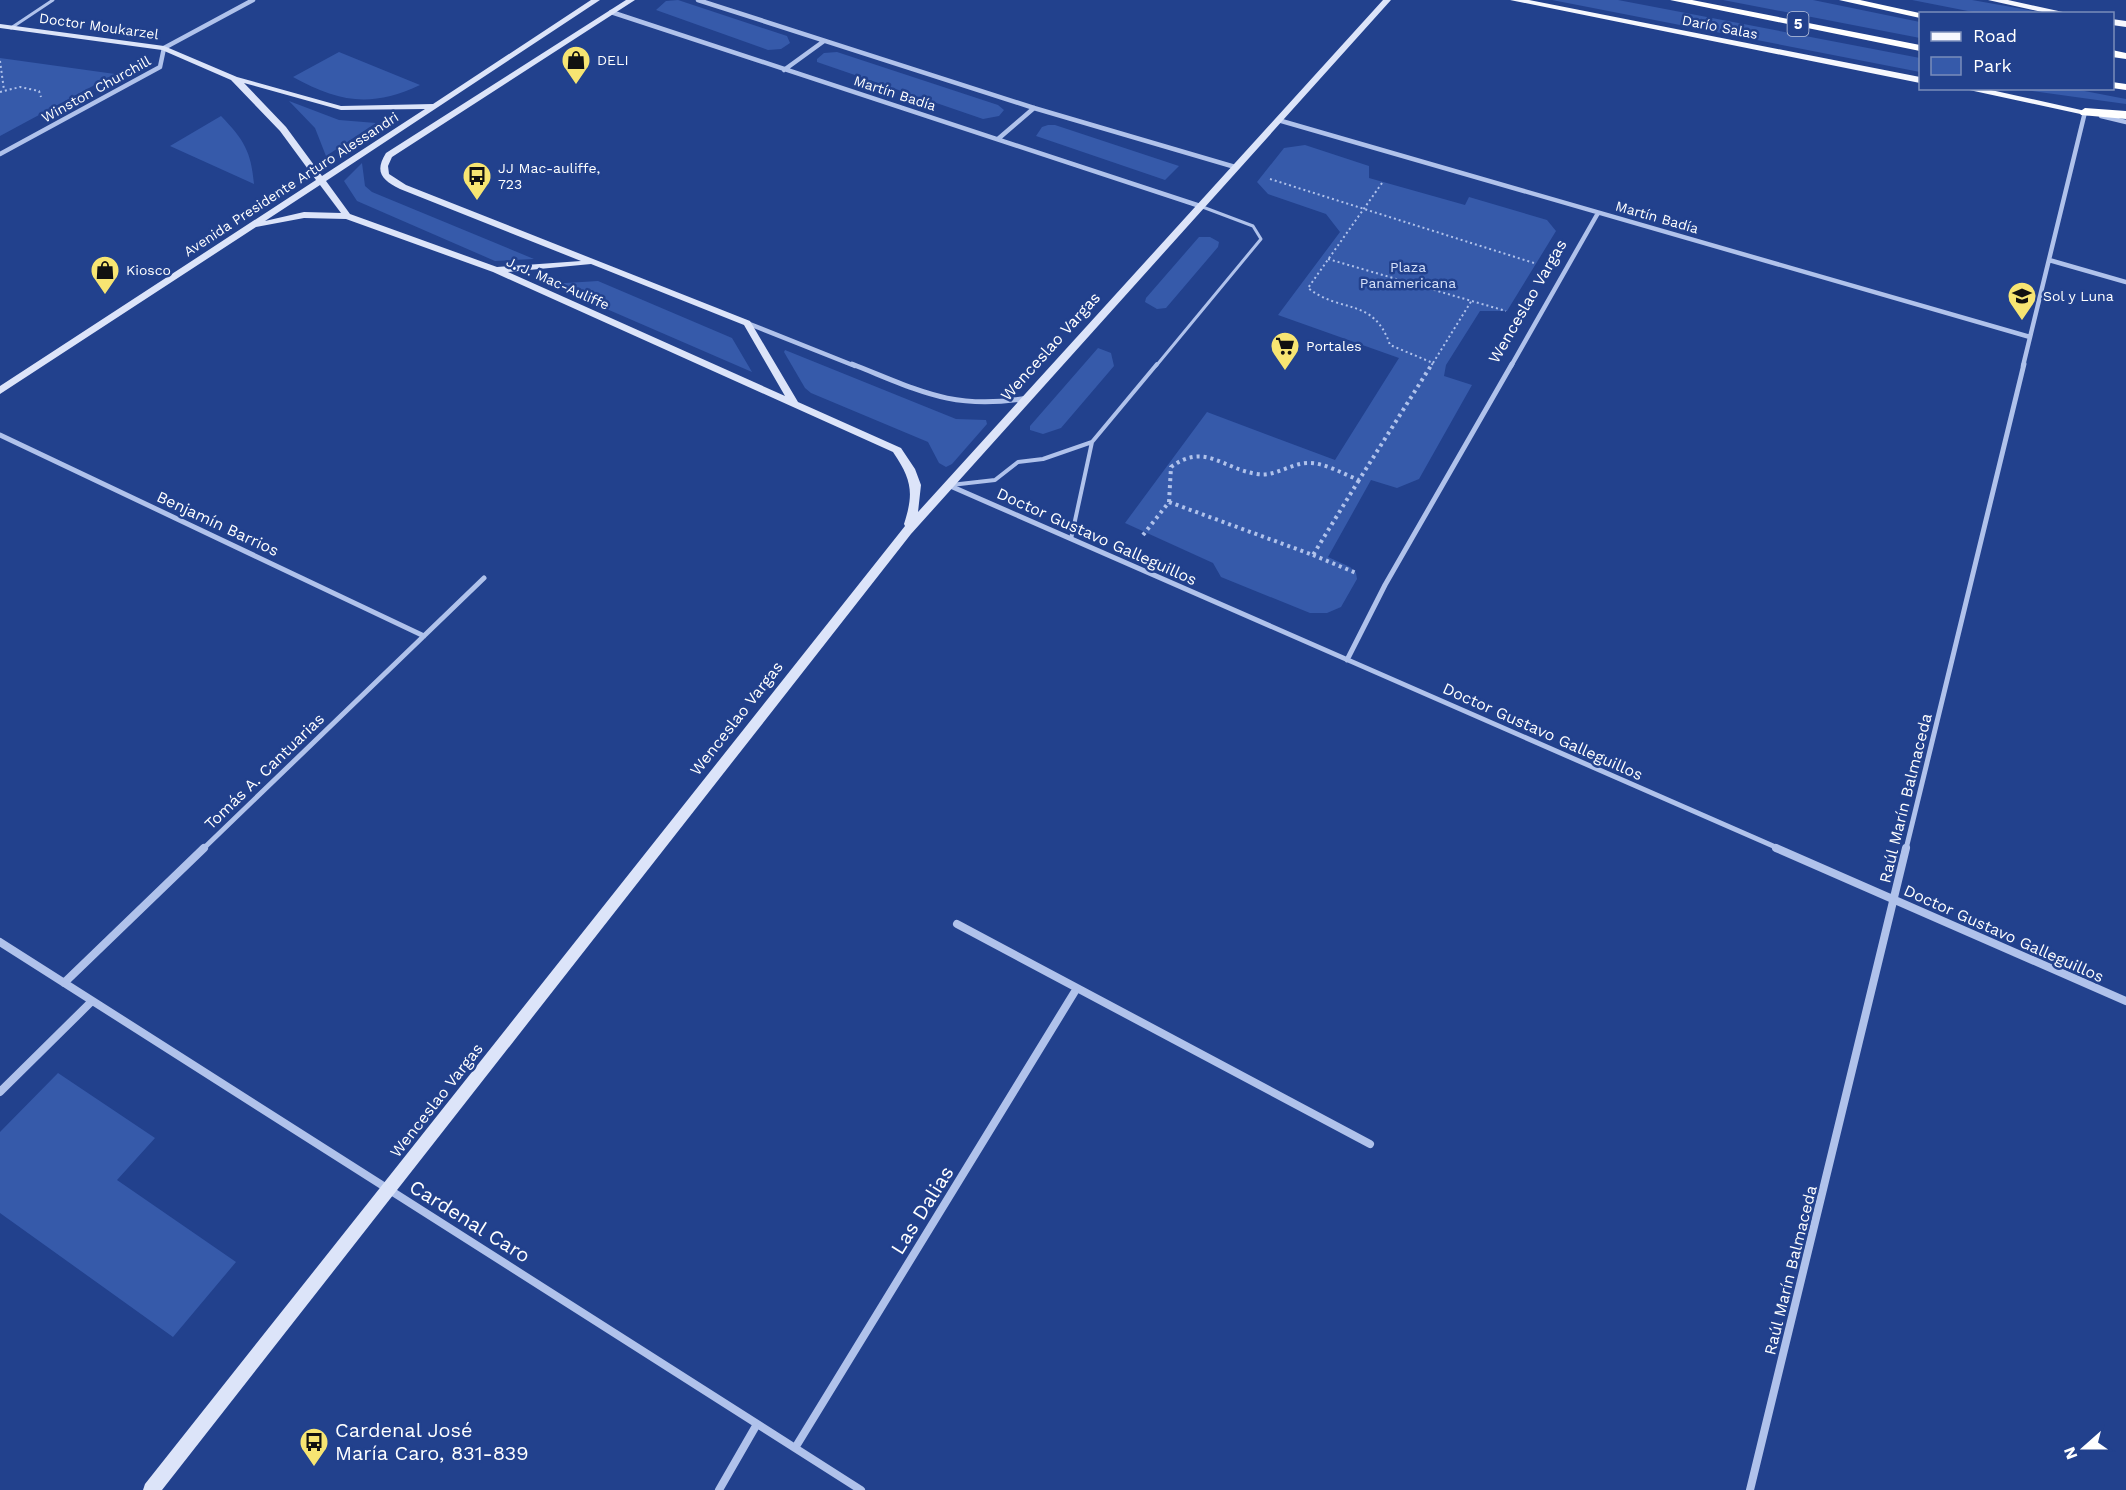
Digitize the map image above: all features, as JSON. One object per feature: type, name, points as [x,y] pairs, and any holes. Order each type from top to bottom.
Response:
[{"type":"highway","name":"5","points":[[1675,0],[1919,48]]},
{"type":"highway","points":[[1844,0],[1919,15]]},
{"type":"highway","points":[[2085,112],[2126,115]]},
{"type":"main road","name":"Avenida Presidente Arturo Alessandri","points":[[0,391],[596,0]]},
{"type":"main road","name":"Avenida Presidente Arturo Alessandri","points":[[389,155],[631,0]]},
{"type":"main road","name":"Wenceslao Vargas","points":[[152,1490],[907,531],[1387,0]]},
{"type":"main road","name":"Darío Salas","points":[[1515,0],[1919,80]]},
{"type":"main road","points":[[1998,0],[2058,12]]},
{"type":"main road","name":"Doctor Moukarzel","points":[[0,26],[164,48],[234,78],[283,129],[320,181]]},
{"type":"main road","points":[[234,78],[341,108],[435,106]]},
{"type":"main road","points":[[1975,90],[2085,112]]},
{"type":"main road","name":"J. J. Mac-Auliffe","points":[[389,155],[383,164],[383,171],[389,181],[747,323]]},
{"type":"main road","points":[[320,181],[347,216]]},
{"type":"main road","points":[[244,231],[263,224],[304,215],[347,216]]},
{"type":"main road","name":"J. J. Mac-Auliffe","points":[[347,216],[496,270],[897,450],[915,475],[918,498],[907,531]]},
{"type":"main road","points":[[496,270],[592,263]]},
{"type":"main road","points":[[747,323],[794,403]]},
{"type":"street","name":"Winston Churchill","points":[[0,154],[160,67],[164,48],[253,0]]},
{"type":"street","name":"Martín Badía","points":[[698,0],[1034,108],[1235,167]]},
{"type":"street","name":"Martín Badía","points":[[611,12],[1200,206]]},
{"type":"street","points":[[784,70],[824,41]]},
{"type":"street","points":[[998,139],[1034,108]]},
{"type":"street","points":[[2085,112],[2126,122]]},
{"type":"street","name":"Raúl Marín Balmaceda","points":[[1750,1490],[2085,112]]},
{"type":"street","name":"Martín Badía","points":[[1278,120],[2030,338]]},
{"type":"street","name":"Wenceslao Vargas","points":[[1347,660],[1385,585],[1598,213]]},
{"type":"street","points":[[2049,260],[2126,282]]},
{"type":"street","name":"J. J. Mac-Auliffe","points":[[747,323],[938,398],[965,404],[982,404],[1027,398]]},
{"type":"street","name":"Benjamín Barrios","points":[[0,435],[424,636]]},
{"type":"street","name":"Doctor Gustavo Galleguillos","points":[[948,485],[2126,1001]]},
{"type":"street","name":"Tomás A. Cantuarias","points":[[64,983],[484,579]]},
{"type":"street","points":[[957,924],[1370,1144]]},
{"type":"street","name":"Cardenal Caro","points":[[0,942],[860,1490]]},
{"type":"street","name":"Las Dalias","points":[[795,1448],[1077,988]]},
{"type":"street","points":[[0,1092],[92,1001]]},
{"type":"street","points":[[719,1490],[757,1424]]},
{"type":"lane","points":[[11,27],[52,0]]},
{"type":"lane","points":[[1071,539],[1092,442],[1261,239],[1253,226],[1200,206]]},
{"type":"lane","points":[[948,485],[995,480],[1018,462],[1043,459],[1092,442]]},
{"type":"path","points":[[0,61],[2,91],[31,87],[39,91],[42,96],[38,103]]},
{"type":"path","points":[[1402,156],[1308,288],[1315,295],[1347,304],[1374,317],[1388,332],[1390,345],[1433,363]]},
{"type":"path","points":[[1235,167],[1563,272]]},
{"type":"path","points":[[1328,259],[1472,300],[1536,321]]},
{"type":"path","points":[[1313,555],[1472,300]]},
{"type":"path","points":[[1121,561],[1169,502],[1171,467],[1180,458],[1192,454],[1209,456],[1257,474],[1284,472],[1309,463],[1359,480]]},
{"type":"path","points":[[1169,502],[1313,555],[1385,585]]},
{"type":"green space","points":[[678,0],[787,36],[790,43],[781,49],[768,50],[656,10],[666,1]]},
{"type":"green space","points":[[1552,0],[1618,0],[1919,58],[1919,72]]},
{"type":"green space","points":[[1723,0],[1813,0],[1919,22],[1919,38]]},
{"type":"green space","points":[[1912,0],[1972,0],[2039,12],[1973,12]]},
{"type":"green space","points":[[339,52],[420,85],[386,97],[355,99],[325,92],[293,77]]},
{"type":"green space","points":[[837,52],[998,105],[1004,110],[999,116],[983,119],[817,62],[817,59],[824,53]]},
{"type":"green space","points":[[0,58],[115,74],[0,136]]},
{"type":"green space","points":[[2025,90],[2079,90],[2126,99],[2126,104]]},
{"type":"green space","points":[[289,101],[339,120],[376,123],[326,156],[315,128]]},
{"type":"green space","points":[[221,116],[245,147],[251,163],[254,184],[170,146]]},
{"type":"green space","points":[[1055,125],[1179,166],[1165,180],[1036,136],[1042,127]]},
{"type":"green space","name":"Plaza Panamericana","points":[[1305,145],[1369,166],[1369,178],[1465,205],[1469,197],[1547,220],[1556,231],[1507,311],[1480,311],[1446,365],[1444,376],[1472,385],[1419,479],[1397,488],[1371,480],[1328,557],[1350,567],[1356,573],[1357,579],[1341,607],[1327,613],[1310,613],[1221,577],[1213,563],[1125,523],[1207,412],[1335,460],[1399,358],[1278,315],[1340,232],[1326,214],[1268,194],[1257,182],[1284,148]]},
{"type":"green space","points":[[362,163],[365,186],[372,192],[534,259],[495,261],[357,201],[344,181]]},
{"type":"green space","points":[[1199,237],[1210,237],[1219,242],[1218,247],[1166,308],[1157,309],[1145,302],[1146,298]]},
{"type":"green space","points":[[598,281],[732,338],[752,372],[549,284]]},
{"type":"green space","points":[[1098,348],[1111,353],[1114,366],[1061,428],[1043,434],[1030,430],[1030,426]]},
{"type":"green space","points":[[785,350],[956,419],[986,420],[987,424],[952,464],[946,467],[939,463],[928,442],[811,393],[805,388],[784,352]]},
{"type":"green space","points":[[58,1073],[155,1138],[117,1180],[236,1262],[173,1337],[0,1213],[0,1132]]},
{"type":"place","name":"DELI","points":[[576,86]]},
{"type":"place","name":"JJ Mac-auliffe, 723","points":[[477,202]]},
{"type":"place","name":"Kiosco","points":[[105,296]]},
{"type":"place","name":"Sol y Luna","points":[[2022,322]]},
{"type":"place","name":"Portales","points":[[1285,372]]},
{"type":"place","name":"Cardenal José María Caro, 831-839","points":[[314,1468]]}]
